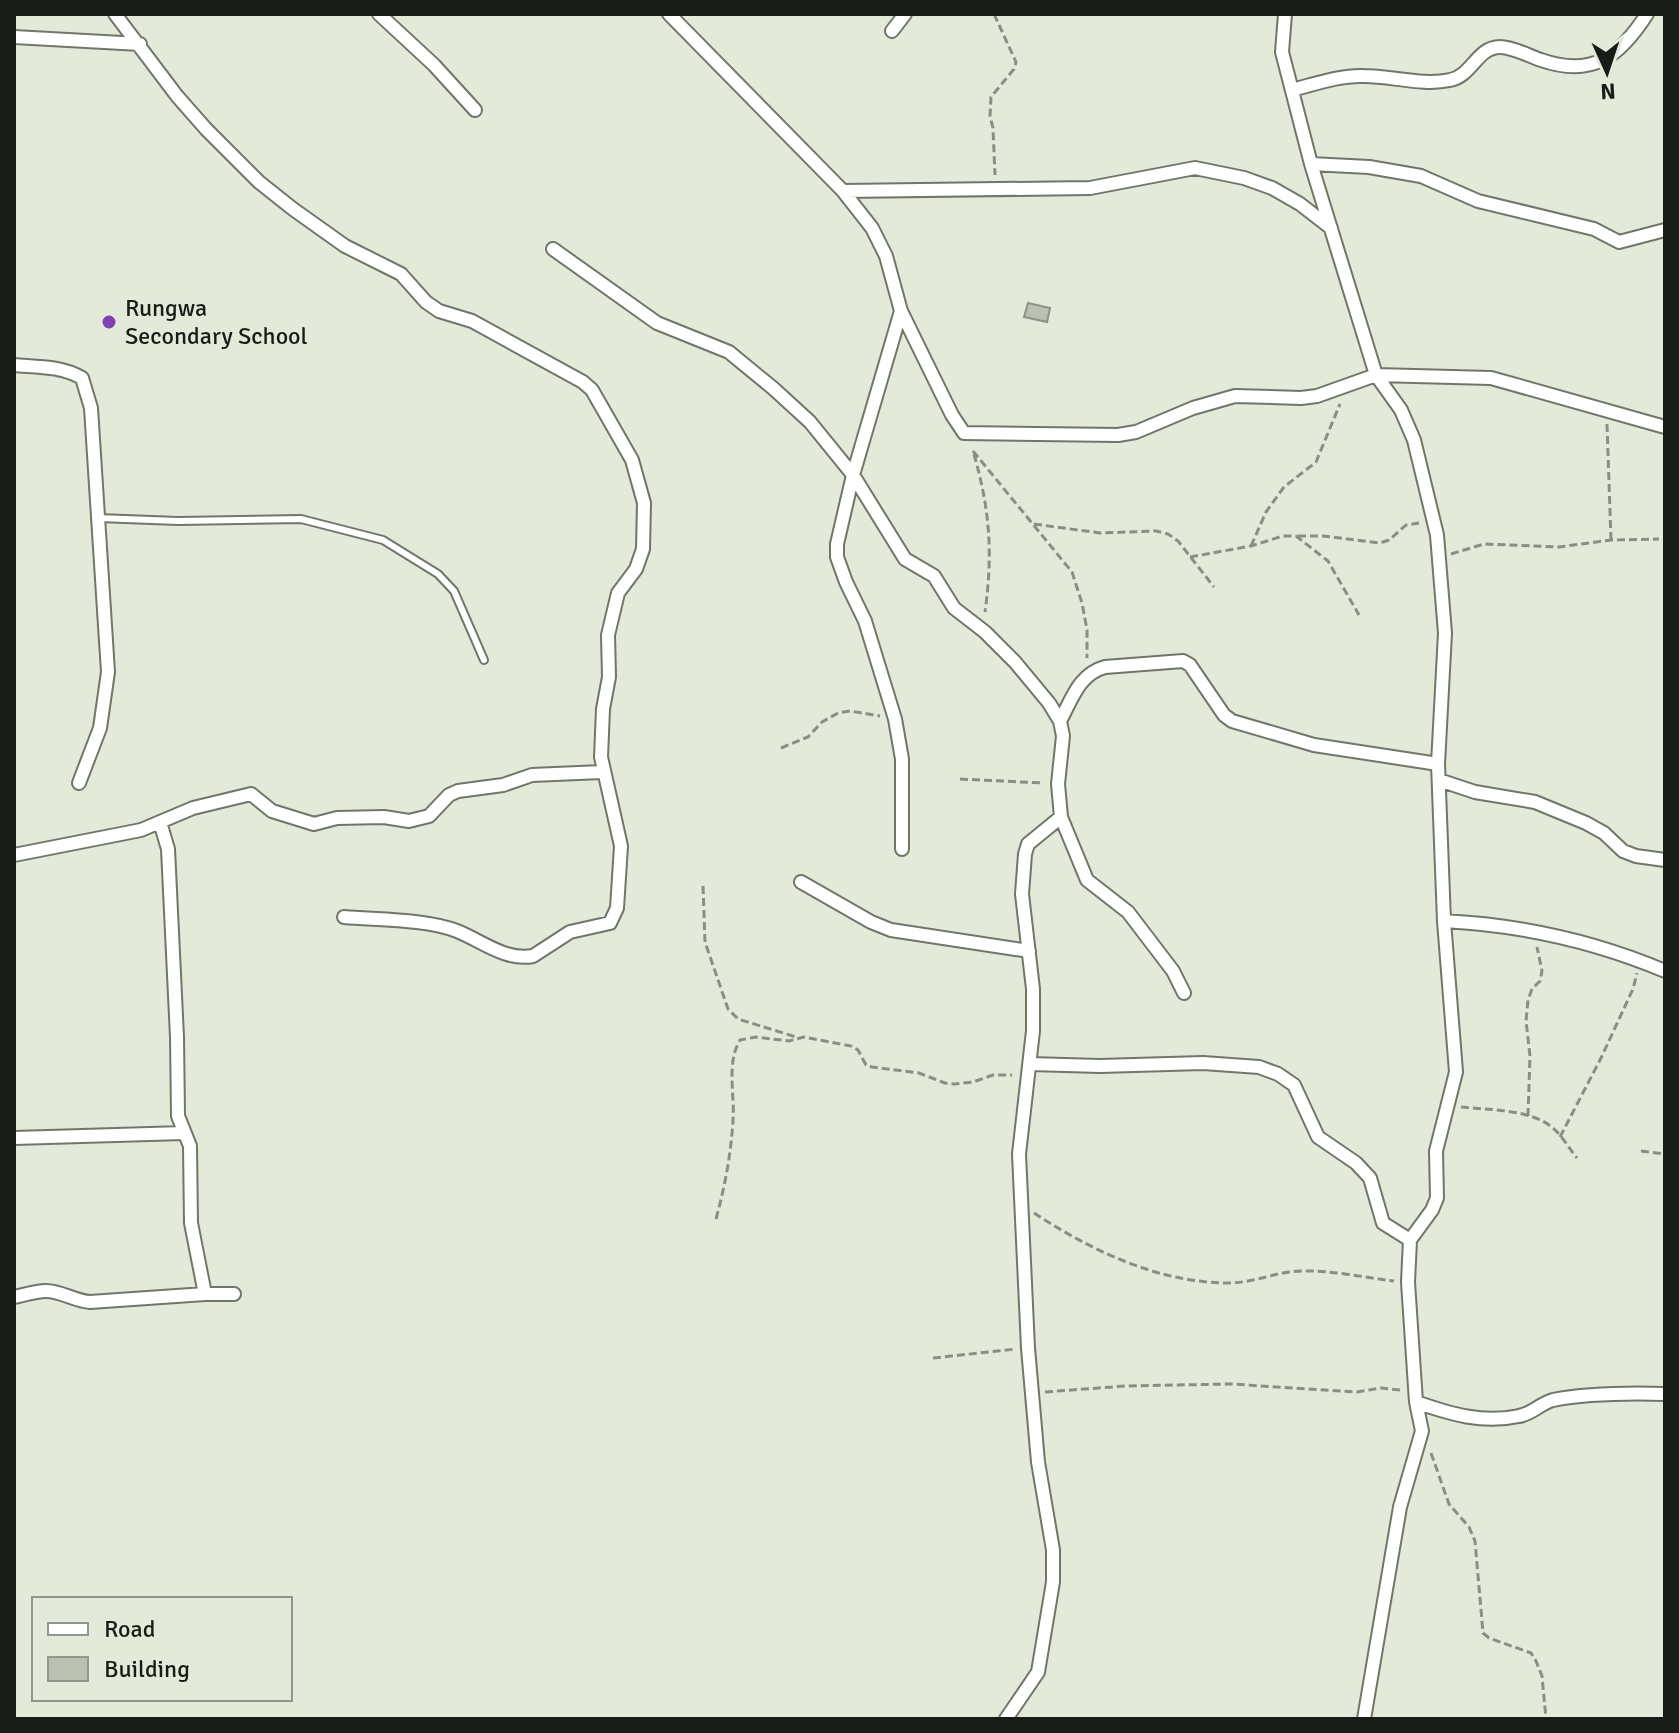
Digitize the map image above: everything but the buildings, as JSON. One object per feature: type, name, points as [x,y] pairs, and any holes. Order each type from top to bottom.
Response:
[{"type":"street","points":[[115,14],[206,129],[259,182],[293,209],[345,246],[401,274],[426,302],[439,311],[472,321],[583,382],[592,390],[632,460],[644,503],[643,549],[636,569],[618,593],[611,621],[609,677],[601,730],[602,772],[621,846],[617,908],[610,923],[570,932],[533,956],[516,957],[448,928],[344,917]]},
{"type":"street","points":[[379,14],[434,65],[475,110]]},
{"type":"street","points":[[669,14],[843,191],[872,228],[886,256],[901,311],[952,415],[960,428],[969,434],[1118,435],[1136,432],[1193,408],[1235,396],[1301,398],[1329,393],[1376,375],[1491,378],[1665,427]]},
{"type":"street","points":[[892,31],[905,14]]},
{"type":"street","points":[[1285,14],[1282,52],[1311,164],[1376,375],[1409,427],[1432,514],[1440,556],[1445,633],[1438,764],[1444,921],[1456,1072],[1436,1151],[1437,1198],[1410,1240],[1408,1282],[1416,1397],[1422,1431],[1398,1518],[1364,1719]]},
{"type":"street","points":[[1292,90],[1361,75],[1448,81],[1465,73],[1482,54],[1502,47],[1558,66],[1570,68],[1585,65],[1616,54],[1629,42],[1647,14]]},
{"type":"street","points":[[14,37],[140,44]]},
{"type":"street","points":[[1311,164],[1369,167],[1421,176],[1478,201],[1594,229],[1619,242],[1665,230]]},
{"type":"street","points":[[843,191],[1090,188],[1195,168],[1244,178],[1272,188],[1300,204],[1331,228]]},
{"type":"street","points":[[553,249],[657,323],[729,352],[810,422],[853,475],[905,559],[934,576],[954,608],[985,632],[1015,662],[1060,721],[1063,736],[1058,784],[1061,817],[1087,880],[1128,912],[1173,971],[1184,993]]},
{"type":"street","points":[[901,311],[853,475],[837,544],[837,557],[865,621],[895,719],[902,759],[902,849]]},
{"type":"street","points":[[14,365],[63,370],[82,378],[91,408],[108,672],[100,728],[79,783]]},
{"type":"street","points":[[1060,721],[1087,674],[1105,667],[1186,662],[1224,715],[1232,721],[1314,745],[1438,764]]},
{"type":"street","points":[[14,855],[141,830],[193,808],[251,794],[272,811],[314,824],[337,818],[384,817],[409,821],[429,816],[449,795],[458,791],[494,787],[532,775],[602,772]]},
{"type":"street","points":[[1439,780],[1475,792],[1535,802],[1604,833],[1623,851],[1665,860]]},
{"type":"street","points":[[1006,1719],[1038,1672],[1053,1582],[1053,1550],[1038,1462],[1028,1348],[1019,1154],[1033,1031],[1029,951],[1022,894],[1026,849],[1061,817]]},
{"type":"street","points":[[160,822],[168,849],[178,1116],[191,1157],[191,1223],[205,1294]]},
{"type":"street","points":[[801,882],[891,930],[1029,951]]},
{"type":"street","points":[[1444,921],[1495,924],[1560,936],[1634,958],[1665,971]]},
{"type":"street","points":[[1029,1070],[1203,1063],[1259,1067],[1278,1074],[1294,1085],[1318,1137],[1356,1163],[1370,1178],[1383,1223],[1410,1240]]},
{"type":"street","points":[[14,1138],[184,1133]]},
{"type":"street","points":[[14,1297],[48,1291],[77,1301],[114,1302],[234,1294]]},
{"type":"street","points":[[1416,1397],[1461,1418],[1522,1416],[1551,1400],[1629,1393],[1665,1394]]},
{"type":"lane","points":[[98,518],[178,521],[301,519],[383,540],[438,574],[454,591],[484,660]]},
{"type":"path","points":[[988,189],[995,169],[991,97],[1014,69],[1016,62],[994,14]]},
{"type":"path","points":[[1251,546],[1266,512],[1284,487],[1316,462],[1348,386]]},
{"type":"path","points":[[1607,412],[1611,540]]},
{"type":"path","points":[[969,434],[984,489],[990,533],[991,568],[985,632]]},
{"type":"path","points":[[973,451],[1072,572],[1087,630],[1087,674]]},
{"type":"path","points":[[1190,557],[1251,546],[1283,536],[1323,536],[1380,543],[1389,540],[1406,525],[1421,522],[1432,514]]},
{"type":"path","points":[[1034,524],[1100,533],[1156,531],[1168,534],[1178,541],[1214,587]]},
{"type":"path","points":[[1294,536],[1328,561],[1359,615]]},
{"type":"path","points":[[1440,556],[1464,552],[1484,544],[1559,547],[1611,540],[1659,539]]},
{"type":"path","points":[[781,748],[808,737],[822,722],[838,713],[850,711],[895,719]]},
{"type":"path","points":[[960,779],[1058,784]]},
{"type":"path","points":[[703,886],[705,942],[728,1009],[738,1019],[799,1038],[856,1048],[866,1065],[919,1073],[945,1083],[973,1082],[993,1075],[1029,1070]]},
{"type":"path","points":[[1528,1116],[1528,1000],[1532,989],[1540,981],[1542,971],[1534,931]]},
{"type":"path","points":[[1560,1137],[1633,989],[1637,970],[1634,958]]},
{"type":"path","points":[[716,1219],[729,1170],[737,1044],[746,1038],[789,1041],[799,1038]]},
{"type":"path","points":[[1449,1106],[1528,1116],[1544,1122],[1577,1158]]},
{"type":"path","points":[[1641,1151],[1665,1154]]},
{"type":"path","points":[[1021,1204],[1097,1248],[1164,1276],[1232,1283],[1291,1272],[1331,1273],[1408,1282]]},
{"type":"path","points":[[933,1358],[1028,1348]]},
{"type":"path","points":[[1034,1393],[1125,1386],[1231,1384],[1357,1392],[1381,1388],[1416,1397]]},
{"type":"path","points":[[1422,1431],[1438,1466],[1449,1504],[1469,1527],[1475,1541],[1483,1633],[1531,1653],[1542,1676],[1546,1719]]},
{"type":"place","name":"Rungwa Secondary School","points":[[109,322]]}]
